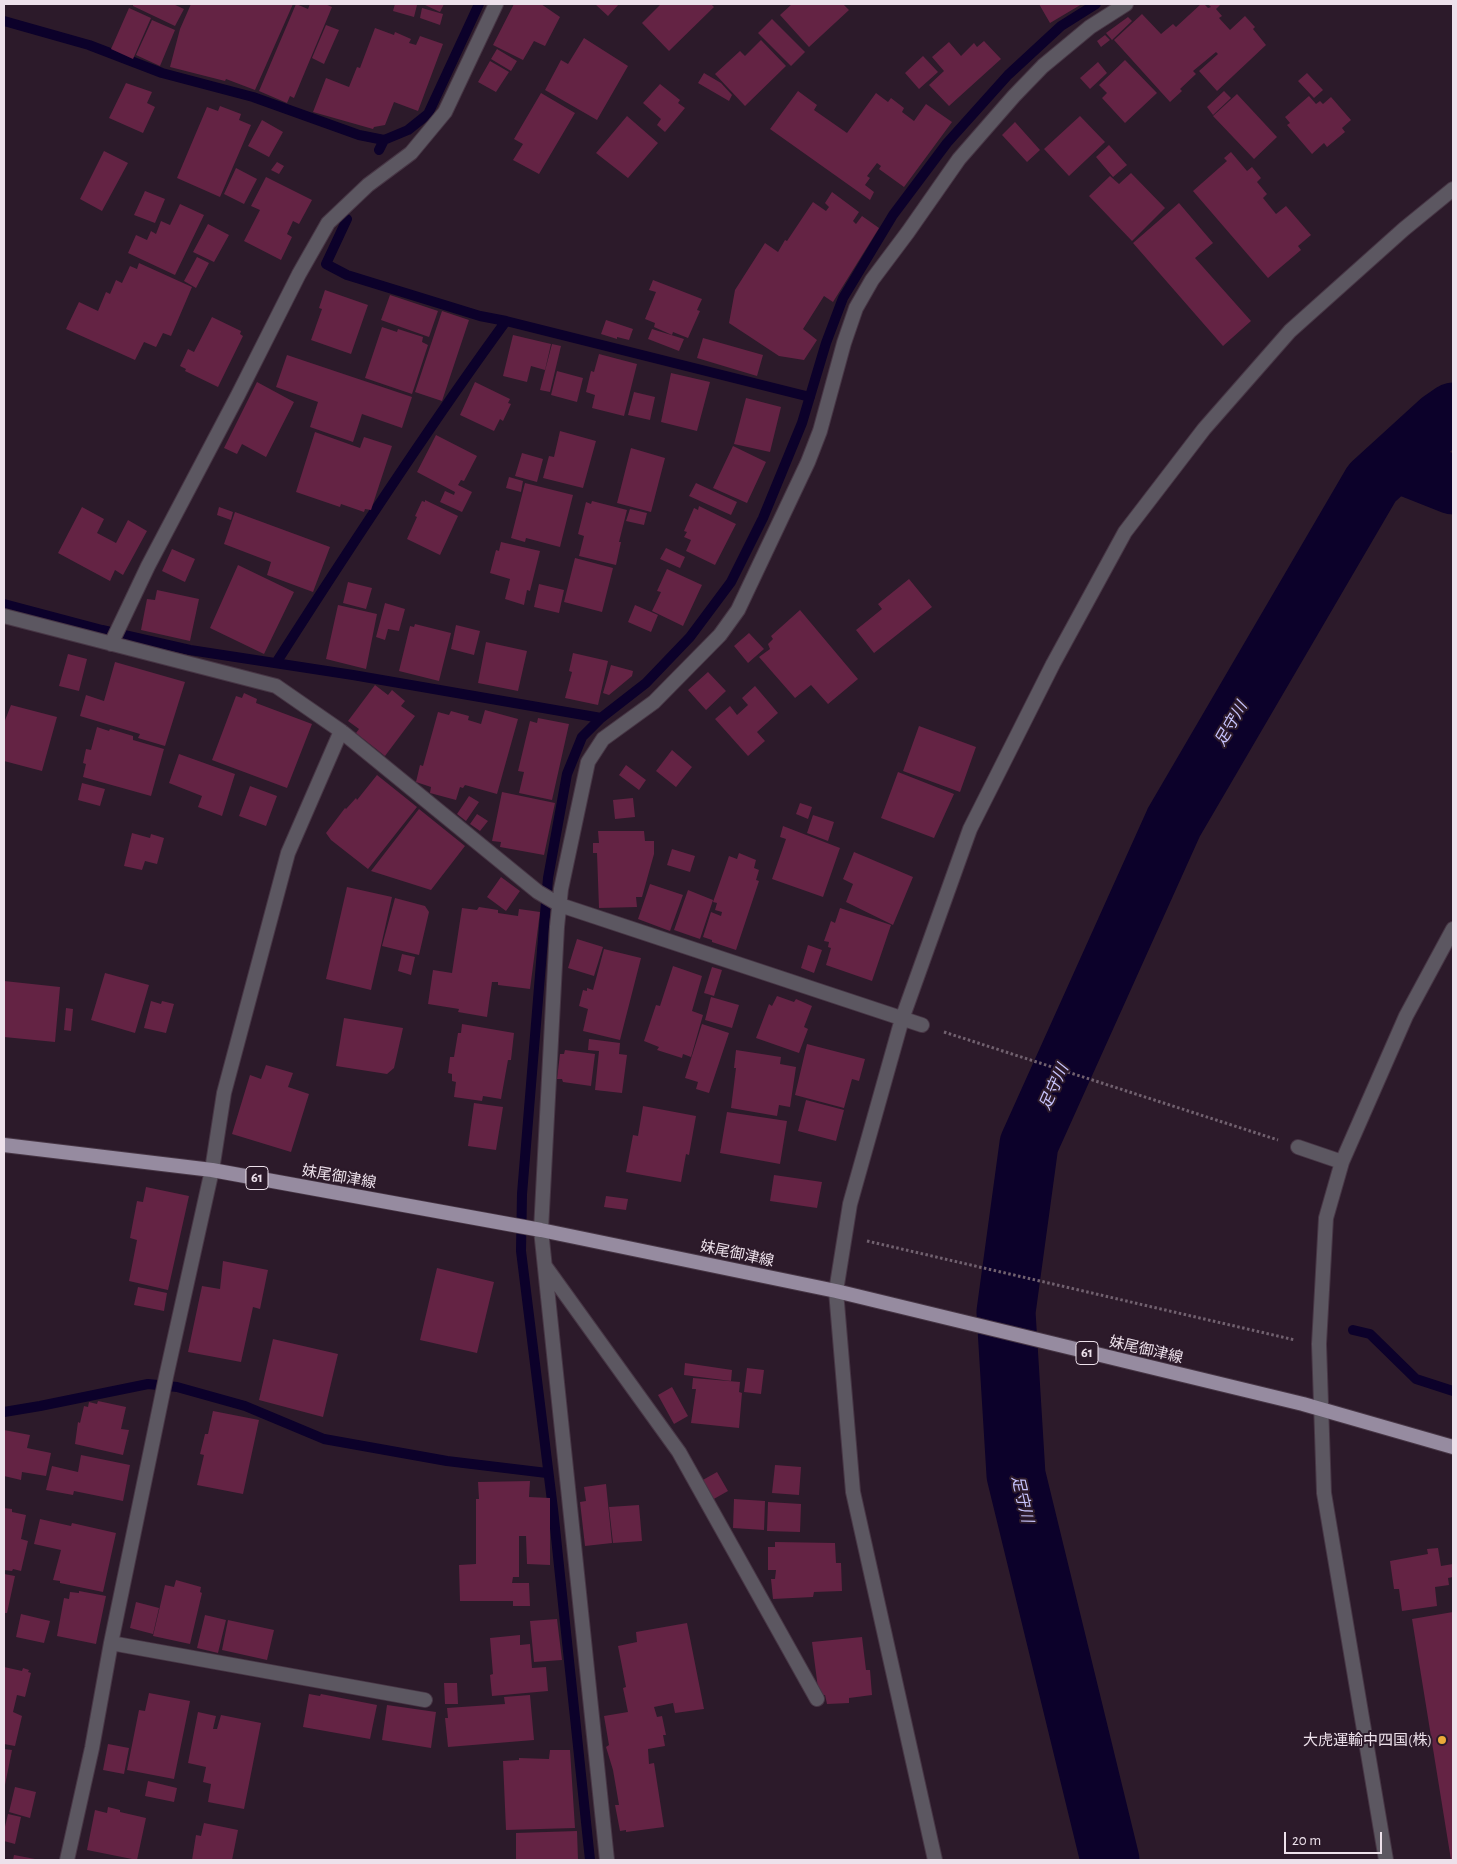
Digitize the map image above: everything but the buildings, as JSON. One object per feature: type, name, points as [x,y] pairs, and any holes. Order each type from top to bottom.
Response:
[{"type":"main road","name":"妹尾御津線","points":[[4,1145],[212,1170],[509,1224],[836,1291],[1303,1404],[1453,1447]]},
{"type":"street","points":[[114,637],[148,566],[299,274],[328,223],[368,186],[410,153],[446,112],[496,4]]},
{"type":"street","points":[[607,1860],[545,1265],[538,1230],[557,927],[556,902],[588,762],[603,739],[654,702],[720,635],[738,610],[808,462],[820,431],[844,343],[856,308],[872,280],[959,159],[1014,96],[1043,66],[1090,27],[1126,4]]},
{"type":"street","points":[[935,1860],[853,1492],[836,1291],[850,1204],[902,1019],[970,829],[1053,664],[1125,532],[1204,429],[1290,330],[1453,188]]},
{"type":"street","points":[[4,616],[114,637],[276,686],[341,731],[538,892],[556,902],[902,1019],[922,1024]]},
{"type":"street","points":[[67,1860],[92,1748],[111,1643],[166,1377],[212,1170],[224,1093],[288,853],[341,731]]},
{"type":"street","points":[[1386,1860],[1324,1493],[1319,1344],[1326,1218],[1342,1162],[1406,1016],[1453,929]]},
{"type":"street","points":[[1298,1147],[1342,1162]]},
{"type":"street","points":[[545,1265],[679,1452],[818,1699]]},
{"type":"street","points":[[111,1643],[425,1700]]},
{"type":"path","points":[[922,1024],[1298,1147]]},
{"type":"path","points":[[860,1240],[1303,1342]]},
{"type":"waterway","points":[[379,150],[384,140],[408,130],[428,114],[479,4]]},
{"type":"waterway","points":[[4,604],[102,630],[190,650],[353,675],[601,718],[646,683],[690,637],[731,582],[763,518],[802,423],[826,343],[843,298],[893,215],[947,143],[1008,75],[1061,26],[1096,4]]},
{"type":"waterway","points":[[4,21],[89,45],[162,73],[253,97],[359,135],[384,140]]},
{"type":"waterway","points":[[347,219],[326,264],[347,275],[480,316],[506,321]]},
{"type":"waterway","points":[[276,663],[388,490],[506,321],[810,397]]},
{"type":"waterway","name":"足守川","points":[[1110,1860],[1016,1475],[1006,1312],[1029,1144],[1174,822],[1372,483],[1440,421],[1453,412]]},
{"type":"waterway","points":[[1395,462],[1453,485]]},
{"type":"waterway","points":[[590,1860],[553,1509],[521,1251],[522,1194],[548,878],[567,774],[582,737],[601,718]]},
{"type":"waterway","points":[[1353,1330],[1370,1334],[1416,1379],[1453,1391]]},
{"type":"waterway","points":[[4,1412],[148,1384],[177,1387],[245,1406],[324,1439],[447,1461],[547,1473]]},
{"type":"place","name":"大虎運輸中四国(株)","points":[[1442,1740]]}]
